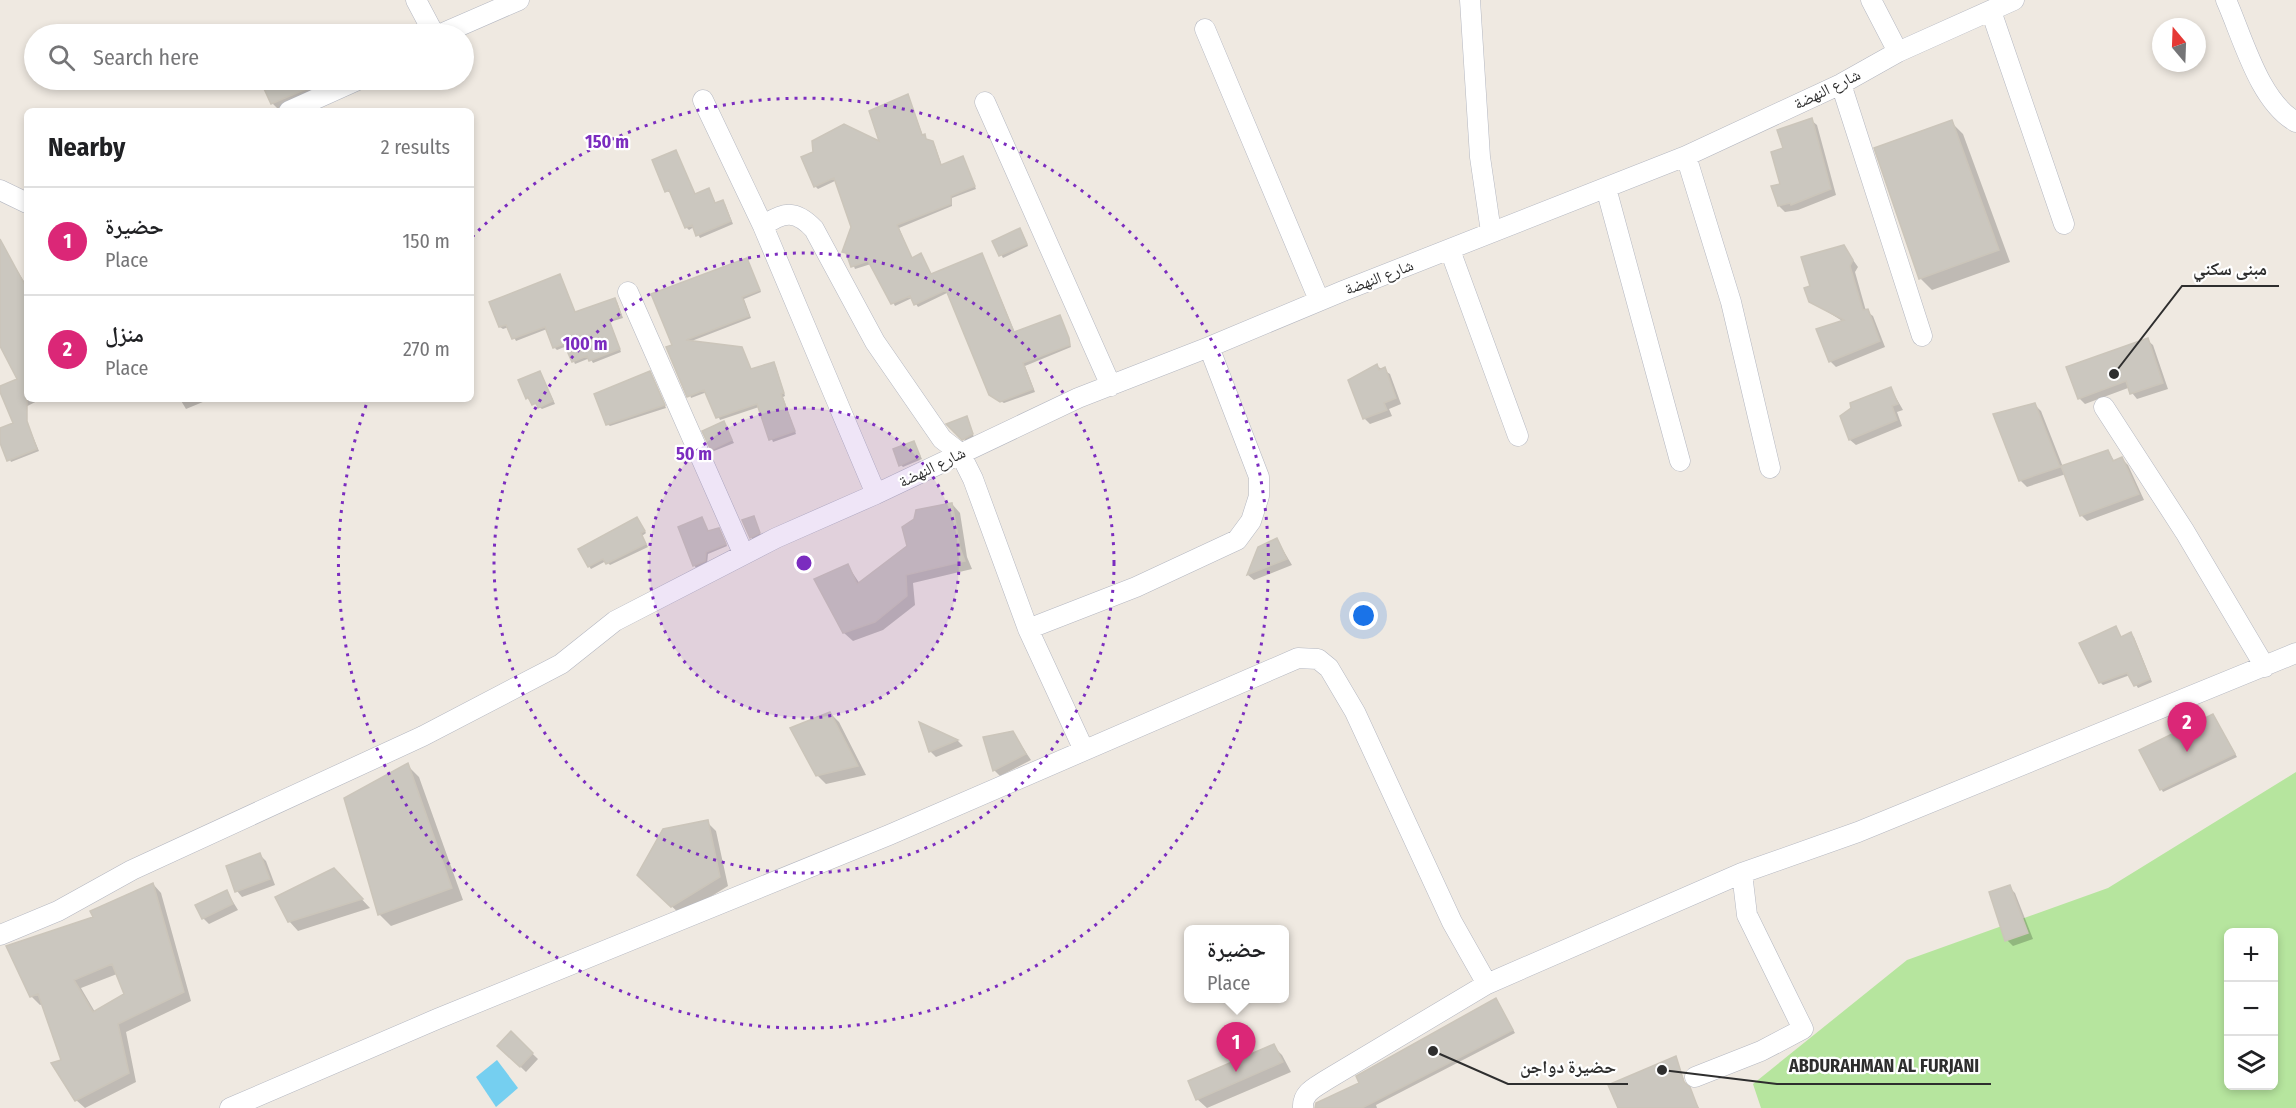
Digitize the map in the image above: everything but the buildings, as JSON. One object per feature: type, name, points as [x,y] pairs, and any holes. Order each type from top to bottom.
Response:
[{"type":"street","points":[[416,0],[429,24]]},
{"type":"street","points":[[464,24],[519,0]]},
{"type":"street","points":[[1470,0],[1480,157],[1491,232]]},
{"type":"street","points":[[1871,0],[1898,52]]},
{"type":"street","name":"شارع النهضة","points":[[0,935],[58,911],[132,870],[423,736],[561,663],[615,621],[743,553],[1111,386],[1319,300],[1686,156],[1841,84],[1898,52],[2014,0]]},
{"type":"street","points":[[2226,0],[2268,97],[2283,115],[2296,122]]},
{"type":"street","points":[[1991,11],[2064,224]]},
{"type":"street","points":[[1205,30],[1319,300]]},
{"type":"street","points":[[1841,84],[1922,336]]},
{"type":"street","points":[[297,108],[336,90]]},
{"type":"street","points":[[703,100],[763,226],[876,494]]},
{"type":"street","points":[[985,102],[1111,386]]},
{"type":"street","points":[[1686,156],[1731,302],[1770,468]]},
{"type":"street","points":[[1606,188],[1680,461]]},
{"type":"street","points":[[0,190],[24,202]]},
{"type":"street","points":[[763,226],[775,217],[789,214],[804,218],[814,229],[874,342],[942,439],[960,453],[1028,629],[1083,748]]},
{"type":"street","points":[[1450,250],[1518,436]]},
{"type":"street","points":[[628,292],[743,553]]},
{"type":"street","points":[[1028,629],[1136,587],[1237,540],[1251,521],[1259,496],[1259,477],[1209,347]]},
{"type":"street","points":[[2104,407],[2185,532],[2265,667]]},
{"type":"street","points":[[1302,1108],[1303,1098],[1328,1079],[1487,984],[1742,873],[1858,832],[2296,653]]},
{"type":"street","points":[[230,1108],[448,1014],[899,830],[1083,748],[1283,663],[1309,657],[1318,659],[1329,668],[1354,712],[1452,922],[1487,984]]},
{"type":"street","points":[[1695,1077],[1761,1051],[1803,1029],[1747,915],[1742,873]]},
{"type":"green space","points":[[2296,772],[2296,1108],[1761,1108],[1753,1084],[1907,960],[2108,888]]},
{"type":"water","points":[[497,1060],[518,1088],[496,1107],[476,1077]]},
{"type":"place","name":"مبنى سكني","points":[[2114,374]]},
{"type":"place","name":"منزل","points":[[2187,752]]},
{"type":"place","name":"حضيرة دواجن","points":[[1433,1051]]},
{"type":"place","name":"ABDURAHMAN AL FURJANI","points":[[1662,1070]]},
{"type":"place","name":"حضيرة","points":[[1236,1072]]}]
